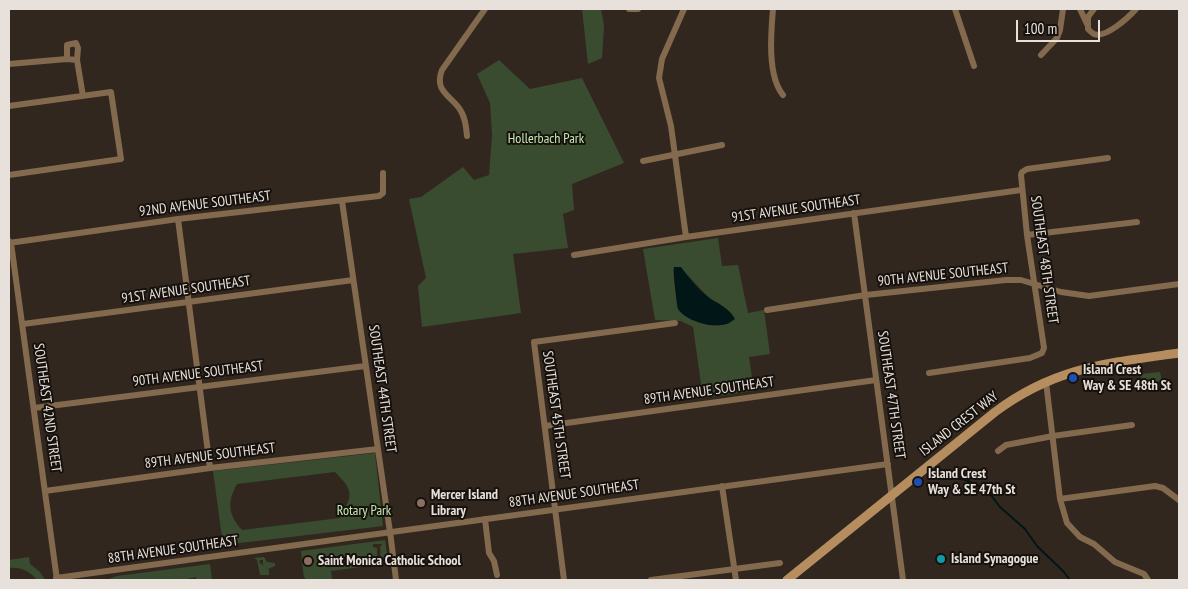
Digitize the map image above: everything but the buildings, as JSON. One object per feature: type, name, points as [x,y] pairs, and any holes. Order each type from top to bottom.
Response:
[{"type":"main road","name":"ISLAND CREST WAY","points":[[787,580],[1002,408],[1021,395],[1070,372],[1095,366],[1179,353]]},
{"type":"street","points":[[467,136],[464,117],[459,108],[442,91],[440,77],[442,70],[485,9]]},
{"type":"street","points":[[629,9],[638,9]]},
{"type":"street","points":[[684,9],[659,70],[660,84],[676,153],[686,237]]},
{"type":"street","points":[[773,9],[774,75],[779,91],[783,95]]},
{"type":"street","points":[[955,9],[974,66]]},
{"type":"street","points":[[1041,55],[1057,38],[1063,9]]},
{"type":"street","points":[[1080,9],[1088,29],[1093,34],[1100,35],[1120,24],[1136,9]]},
{"type":"street","points":[[1087,24],[1088,17],[1094,9]]},
{"type":"street","points":[[67,58],[67,45],[76,42],[83,96]]},
{"type":"street","points":[[9,64],[67,58],[77,60]]},
{"type":"street","points":[[9,106],[111,92],[121,159],[9,176]]},
{"type":"street","points":[[643,161],[722,145]]},
{"type":"street","name":"SOUTHEAST 48TH STREET","points":[[929,373],[1030,358],[1042,353],[1044,348],[1020,182],[1022,172],[1027,169],[1108,158]]},
{"type":"street","name":"92ND AVENUE SOUTHEAST","points":[[10,242],[178,219],[379,196],[383,193],[383,173]]},
{"type":"street","name":"91ST AVENUE SOUTHEAST","points":[[574,255],[686,237],[1021,190]]},
{"type":"street","name":"SOUTHEAST 44TH STREET","points":[[342,201],[396,580]]},
{"type":"street","name":"SOUTHEAST 47TH STREET","points":[[854,213],[903,580]]},
{"type":"street","points":[[178,219],[210,468]]},
{"type":"street","points":[[1027,235],[1138,222]]},
{"type":"street","name":"SOUTHEAST 42ND STREET","points":[[10,242],[23,324],[57,579]]},
{"type":"street","name":"90TH AVENUE SOUTHEAST","points":[[767,310],[866,295],[1014,279],[1061,292],[1089,296],[1179,284]]},
{"type":"street","name":"91ST AVENUE SOUTHEAST","points":[[23,324],[353,280]]},
{"type":"street","name":"SOUTHEAST 45TH STREET","points":[[564,580],[534,342],[675,323]]},
{"type":"street","name":"90TH AVENUE SOUTHEAST","points":[[34,408],[365,366]]},
{"type":"street","name":"89TH AVENUE SOUTHEAST","points":[[545,426],[876,380]]},
{"type":"street","points":[[1046,382],[1060,499],[1067,523],[1080,537],[1094,544],[1115,562],[1144,574],[1148,580]]},
{"type":"street","points":[[998,451],[1006,445],[1053,436],[1132,425]]},
{"type":"street","name":"89TH AVENUE SOUTHEAST","points":[[45,491],[210,468],[378,449]]},
{"type":"street","name":"88TH AVENUE SOUTHEAST","points":[[57,579],[888,464]]},
{"type":"street","points":[[722,486],[736,580]]},
{"type":"street","points":[[1060,499],[1155,486],[1163,488],[1179,500]]},
{"type":"street","points":[[485,519],[489,552],[494,561],[497,575]]},
{"type":"street","points":[[651,580],[780,563]]},
{"type":"green space","points":[[582,9],[601,9],[604,26],[602,58],[588,64]]},
{"type":"green space","name":"Hollerbach Park","points":[[499,60],[530,89],[582,78],[624,163],[572,184],[574,210],[563,214],[568,248],[513,254],[521,313],[422,327],[418,286],[426,278],[409,199],[421,197],[463,167],[474,180],[489,175],[492,135],[490,103],[477,74]]},
{"type":"green space","points":[[718,238],[722,266],[738,265],[748,313],[764,310],[770,354],[749,357],[754,391],[703,398],[693,327],[681,321],[655,320],[643,249]],"holes":[[[674,267],[680,267],[710,299],[720,304],[730,323],[714,325],[701,322],[677,305]]]},
{"type":"green space","points":[[1160,372],[1162,381],[1142,384],[1141,374]]},
{"type":"green space","name":"Rotary Park","points":[[375,453],[383,526],[223,545],[213,471]],"holes":[[[335,472],[346,484],[349,494],[347,504],[340,518],[242,530],[234,519],[230,503],[237,484]]]},
{"type":"green space","points":[[385,540],[388,560],[386,563],[369,566],[380,557],[380,546],[382,544],[373,544],[373,547],[377,548],[377,558],[361,563],[361,567],[331,571],[332,579],[307,580],[304,577],[301,551]]},
{"type":"green space","points":[[29,557],[30,564],[40,572],[45,580],[37,580],[31,574],[21,569],[9,568],[9,560]]},
{"type":"green space","points":[[264,557],[267,562],[275,563],[275,566],[268,569],[263,565],[263,560],[259,562],[269,570],[269,575],[260,575],[257,560],[254,558]]},
{"type":"green space","points":[[210,564],[212,580],[196,580],[196,577],[183,580],[106,580],[117,576]]},
{"type":"shaded area","points":[[674,267],[681,267],[702,292],[727,309],[735,319],[725,324],[710,325],[697,322],[681,313],[678,309]]},
{"type":"waterway","points":[[956,478],[966,480],[987,490],[1000,507],[1025,529],[1037,546],[1070,580]]},
{"type":"place","name":"Island Crest Way & SE 48th St","points":[[1073,378]]},
{"type":"place","name":"Island Crest Way & SE 47th St","points":[[918,482]]},
{"type":"place","name":"Mercer Island Library","points":[[421,503]]},
{"type":"place","name":"Island Synagogue","points":[[941,559]]},
{"type":"place","name":"Saint Monica Catholic School","points":[[308,561]]}]
